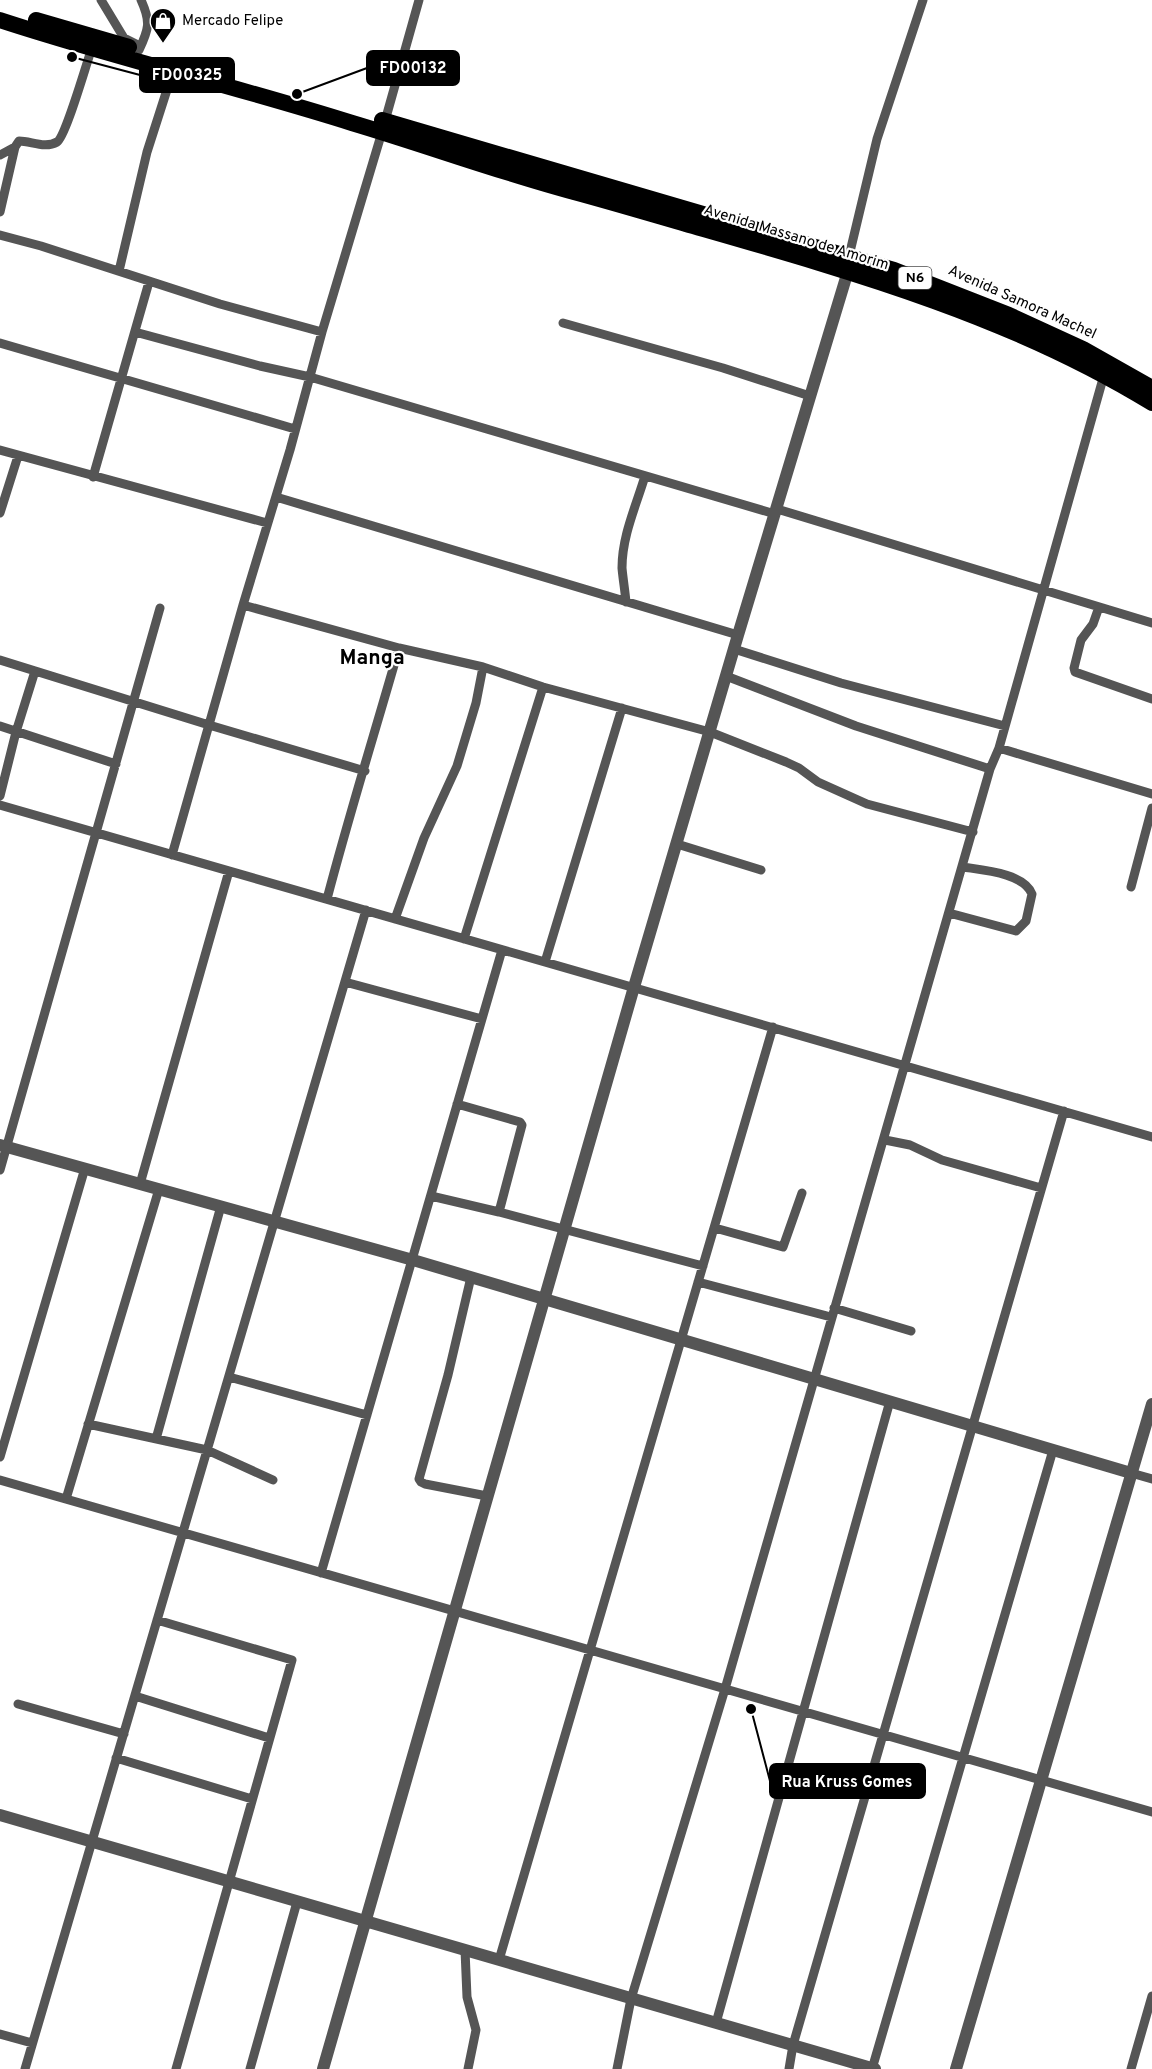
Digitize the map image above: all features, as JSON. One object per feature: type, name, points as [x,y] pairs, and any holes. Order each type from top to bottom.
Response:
[{"type":"highway","name":"N6","points":[[0,10],[140,48],[384,127]]},
{"type":"highway","name":"N6","points":[[0,20],[173,71],[384,127]]},
{"type":"highway","name":"Avenida Massano de Amorim","points":[[384,127],[573,185],[848,263],[1052,350],[1104,375]]},
{"type":"highway","name":"Avenida Massano de Amorim","points":[[643,204],[664,203]]},
{"type":"highway","name":"Avenida Samora Machel","points":[[664,203],[848,263],[894,270],[1009,315],[1083,349],[1152,388]]},
{"type":"highway","name":"N6","points":[[1104,375],[1152,403]]},
{"type":"street","points":[[101,0],[124,38],[140,48],[149,20],[141,0]]},
{"type":"street","points":[[172,855],[419,0]]},
{"type":"street","points":[[323,2069],[634,987],[810,396],[848,263],[877,139],[923,0]]},
{"type":"street","points":[[0,212],[15,147],[19,141],[41,144],[55,143],[59,140],[66,127],[92,48]]},
{"type":"street","points":[[119,271],[147,152],[173,71]]},
{"type":"street","points":[[0,155],[15,147]]},
{"type":"street","points":[[0,235],[149,282],[322,332]]},
{"type":"street","points":[[93,477],[149,282]]},
{"type":"street","points":[[563,323],[723,368],[810,396]]},
{"type":"street","points":[[135,332],[309,377],[1152,622]]},
{"type":"street","points":[[0,343],[296,429]]},
{"type":"street","points":[[617,2069],[631,1999],[725,1689],[815,1379],[832,1312],[885,1140],[904,1065],[990,770],[999,748],[1104,375]]},
{"type":"street","points":[[0,450],[267,523]]},
{"type":"street","points":[[0,513],[18,456]]},
{"type":"street","points":[[626,602],[622,569],[623,556],[628,528],[645,476]]},
{"type":"street","points":[[276,497],[738,635]]},
{"type":"street","points":[[243,605],[399,648],[483,667],[543,687],[710,732],[792,765],[818,782],[867,804],[973,832]]},
{"type":"street","points":[[1099,607],[1093,624],[1081,640],[1075,672],[1152,699]]},
{"type":"street","points":[[0,1170],[3,1146],[97,833],[160,608]]},
{"type":"street","points":[[327,899],[399,648]]},
{"type":"street","points":[[734,649],[841,683],[1005,726]]},
{"type":"street","points":[[0,660],[364,771]]},
{"type":"street","points":[[395,919],[424,838],[457,766],[476,704],[483,667]]},
{"type":"street","points":[[0,796],[16,732],[35,671]]},
{"type":"street","points":[[726,676],[856,726],[990,770]]},
{"type":"street","points":[[464,939],[543,687]]},
{"type":"street","points":[[545,962],[622,708]]},
{"type":"street","points":[[0,726],[116,764]]},
{"type":"street","points":[[999,748],[1152,794]]},
{"type":"street","points":[[0,805],[1152,1137]]},
{"type":"street","points":[[1131,887],[1152,808]]},
{"type":"street","points":[[676,844],[761,870]]},
{"type":"street","points":[[949,913],[1016,931],[1026,921],[1032,894],[1028,886],[1006,874],[963,867]]},
{"type":"street","points":[[140,1184],[229,871]]},
{"type":"street","points":[[25,2069],[366,910]]},
{"type":"street","points":[[321,1573],[502,950]]},
{"type":"street","points":[[345,982],[482,1019]]},
{"type":"street","points":[[499,1960],[773,1027]]},
{"type":"street","points":[[457,1104],[520,1122],[522,1125],[500,1212]]},
{"type":"street","points":[[789,2069],[793,2045],[1064,1111]]},
{"type":"street","points":[[885,1140],[910,1145],[942,1160],[1041,1188]]},
{"type":"street","points":[[3,1146],[471,1276],[1152,1479]]},
{"type":"street","points":[[0,1457],[85,1168]]},
{"type":"street","points":[[66,1498],[159,1189]]},
{"type":"street","points":[[715,1228],[783,1247],[802,1193]]},
{"type":"street","points":[[431,1196],[564,1228],[703,1266]]},
{"type":"street","points":[[156,1439],[221,1206]]},
{"type":"street","points":[[471,1276],[419,1479],[425,1484],[487,1496]]},
{"type":"street","points":[[698,1282],[911,1331]]},
{"type":"street","points":[[229,1377],[367,1415]]},
{"type":"street","points":[[716,2023],[890,1401]]},
{"type":"street","points":[[956,2069],[1152,1404]]},
{"type":"street","points":[[88,1424],[207,1450],[273,1480]]},
{"type":"street","points":[[0,1815],[873,2069],[1053,1450]]},
{"type":"street","points":[[0,1480],[1152,1812]]},
{"type":"street","points":[[157,1620],[292,1660],[176,2069]]},
{"type":"street","points":[[135,1696],[269,1738]]},
{"type":"street","points":[[18,1704],[124,1734]]},
{"type":"street","points":[[116,1758],[252,1799]]},
{"type":"street","points":[[250,2069],[297,1902]]},
{"type":"street","points":[[465,1950],[467,1997],[476,2030],[468,2069]]},
{"type":"street","points":[[1131,2069],[1152,1996]]},
{"type":"street","points":[[0,2034],[32,2043]]},
{"type":"place","name":"Mercado Felipe","points":[[163,44]]},
{"type":"place","name":"FD00325","points":[[72,57]]},
{"type":"place","name":"FD00132","points":[[297,94]]},
{"type":"place","name":"Rua Kruss Gomes","points":[[751,1709]]},
{"type":"district","name":"Manga","points":[[372,658]]}]
